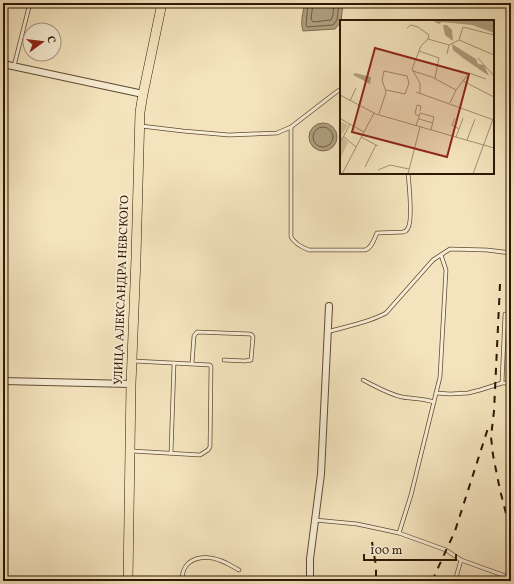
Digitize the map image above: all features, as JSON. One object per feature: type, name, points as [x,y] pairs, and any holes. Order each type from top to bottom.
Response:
[{"type":"main road","name":"УЛИЦА АЛЕКСАНДРА НЕВСКОГО","points":[[128,581],[131,384],[139,126],[143,94],[162,3]]},
{"type":"street","points":[[3,64],[143,94]]},
{"type":"street","points":[[310,581],[310,559],[322,474],[329,306]]},
{"type":"street","points":[[3,381],[131,384]]},
{"type":"lane","points":[[14,66],[30,3]]},
{"type":"lane","points":[[210,3],[222,5]]},
{"type":"lane","points":[[139,126],[229,135],[277,133],[291,127],[340,90]]},
{"type":"lane","points":[[291,127],[291,236],[293,241],[303,248],[309,250],[365,250],[368,249],[377,233],[406,231],[411,220],[408,174]]},
{"type":"lane","points":[[328,332],[368,321],[386,313],[433,260],[450,249],[487,250],[511,253]]},
{"type":"lane","points":[[399,532],[411,496],[440,377],[446,270],[441,255]]},
{"type":"lane","points":[[502,383],[505,314]]},
{"type":"lane","points":[[192,364],[194,336],[197,332],[252,335],[251,360],[224,360]]},
{"type":"lane","points":[[130,451],[200,455],[210,447],[210,365],[132,360]]},
{"type":"lane","points":[[171,453],[174,363]]},
{"type":"lane","points":[[363,380],[402,397],[426,399],[434,402]]},
{"type":"lane","points":[[436,393],[468,393],[502,383],[511,383]]},
{"type":"lane","points":[[316,520],[357,524],[399,532],[446,550],[461,560],[511,578]]},
{"type":"lane","points":[[182,581],[185,566],[199,558],[210,557],[239,570]]},
{"type":"lane","points":[[455,581],[461,560]]},
{"type":"water","points":[[305,3],[343,3],[341,20],[335,29],[303,31],[303,13]]},
{"type":"water","points":[[323,123],[333,127],[337,137],[333,147],[323,151],[313,147],[309,137],[313,127]]},
{"type":"railway","points":[[500,284],[494,411],[491,437],[500,490],[511,533]]},
{"type":"railway","points":[[432,581],[455,531],[489,425]]},
{"type":"railway","points":[[372,542],[376,566],[376,581]]}]
